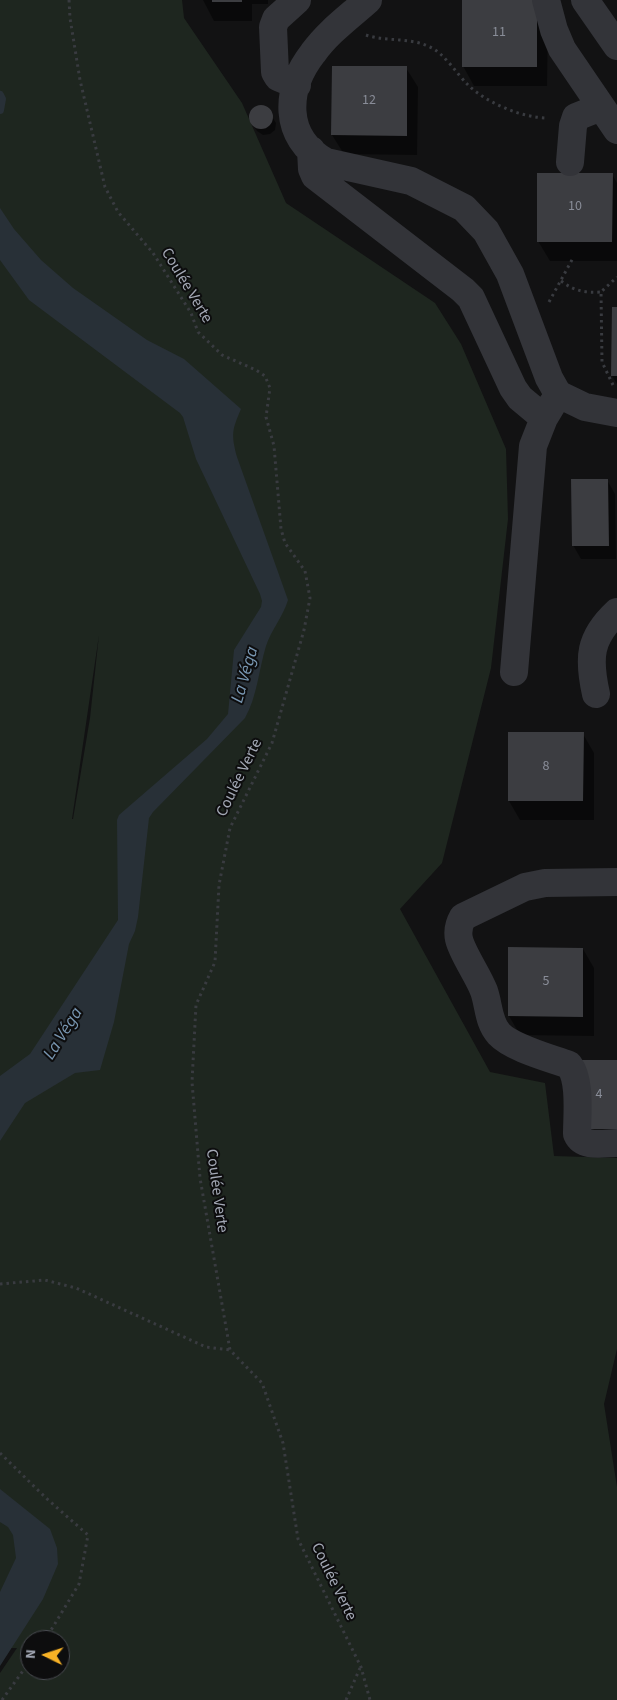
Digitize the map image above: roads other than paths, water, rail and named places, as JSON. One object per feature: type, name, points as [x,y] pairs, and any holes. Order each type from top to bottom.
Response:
[{"type":"street","points":[[297,0],[276,19],[272,27],[275,72],[278,76],[298,84]]},
{"type":"street","points":[[368,0],[326,37],[312,54],[302,72],[293,98],[294,126],[304,144],[326,162],[411,181],[464,208],[486,232],[510,274],[549,378],[558,394],[585,407],[617,413]]},
{"type":"street","points":[[546,0],[554,30],[562,49],[617,130]]},
{"type":"street","points":[[584,0],[617,46]]},
{"type":"street","points":[[570,162],[573,126],[576,117],[601,107]]},
{"type":"street","points":[[311,150],[312,169],[315,176],[464,290],[471,298],[513,388],[520,398],[544,418]]},
{"type":"street","points":[[514,672],[533,446],[544,418],[558,394]]},
{"type":"street","points":[[596,694],[591,673],[591,654],[596,639],[605,623],[617,612]]},
{"type":"street","points":[[617,882],[545,883],[525,887],[463,917],[458,926],[459,939],[484,991],[489,1015],[496,1030],[512,1044],[569,1065],[574,1071],[576,1080],[577,1134],[580,1140],[587,1143],[617,1143]]},
{"type":"water","name":"La Véga","points":[[0,208],[14,229],[41,260],[73,288],[147,340],[184,359],[241,409],[233,432],[237,457],[288,600],[266,646],[255,692],[245,718],[149,818],[138,917],[135,931],[129,944],[114,1022],[100,1070],[75,1073],[25,1103],[0,1141],[0,1076],[30,1054],[118,920],[117,820],[119,815],[207,739],[228,714],[234,650],[261,607],[262,601],[196,459],[183,417],[29,300],[0,260]]},
{"type":"water","points":[[0,1489],[50,1529],[57,1548],[58,1564],[43,1599],[23,1630],[20,1630],[20,1635],[0,1666],[0,1592],[16,1558],[13,1535],[8,1527],[0,1522]]},
{"type":"waterway","points":[[0,95],[2,99],[0,110]]}]
